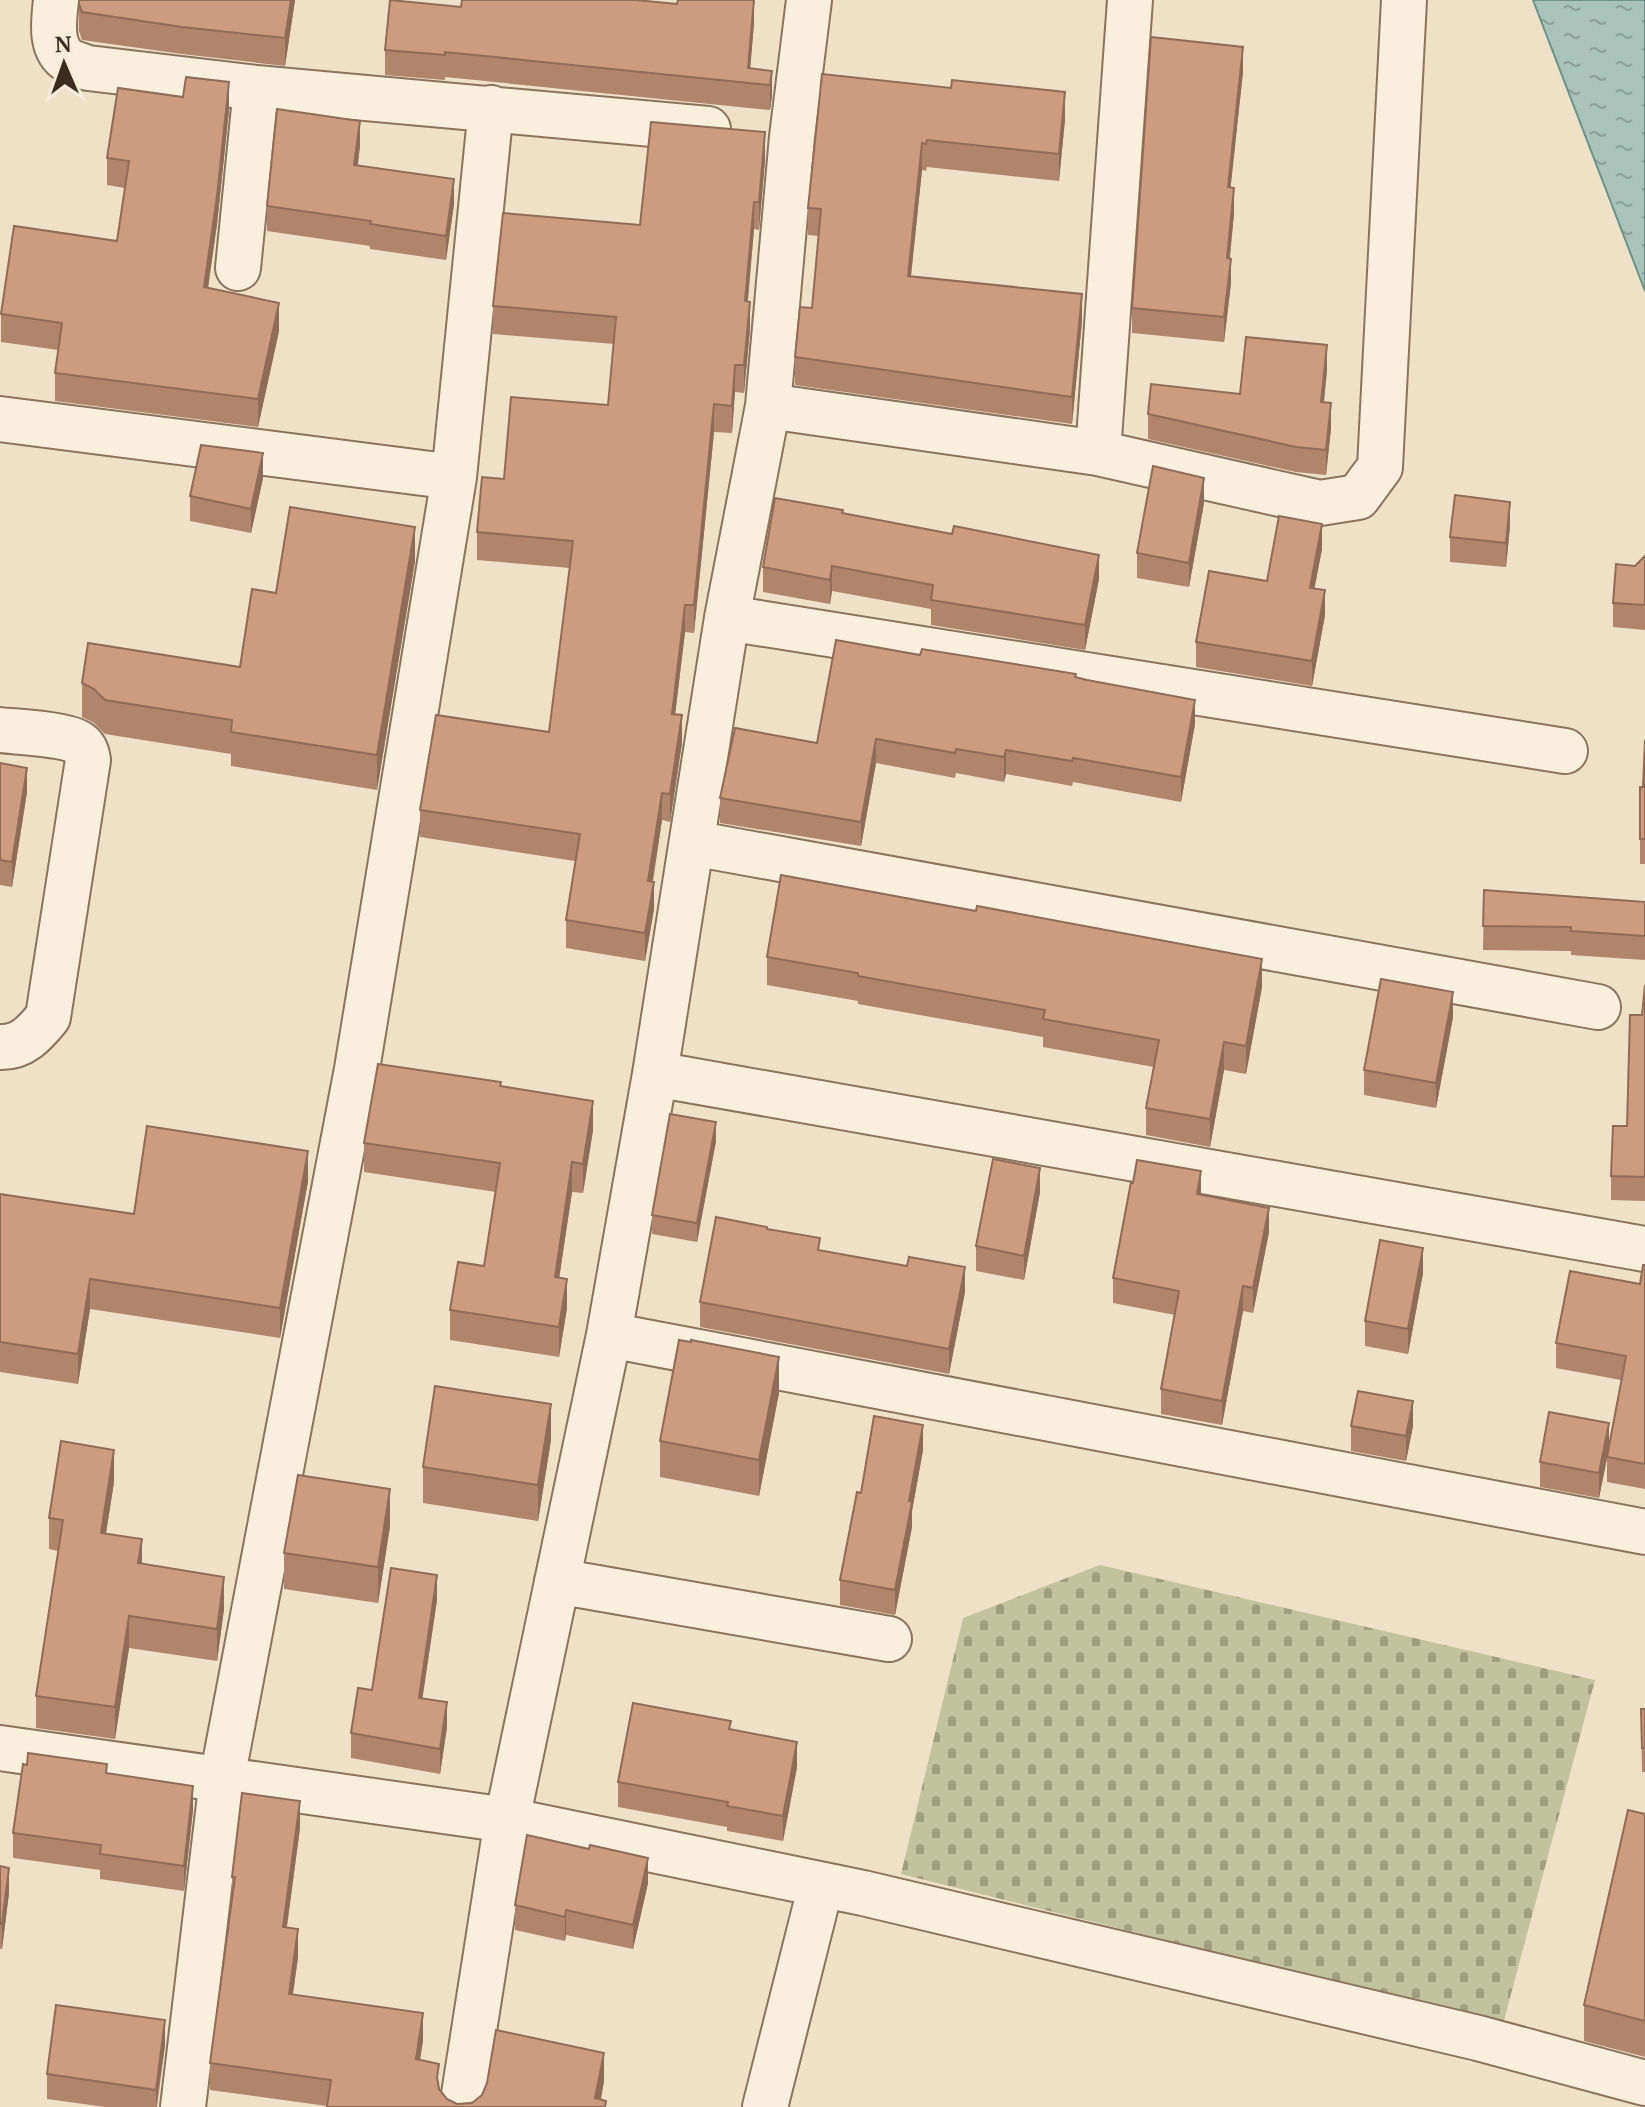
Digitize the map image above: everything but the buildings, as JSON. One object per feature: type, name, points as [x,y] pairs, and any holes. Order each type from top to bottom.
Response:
[{"type":"street","points":[[56,0],[56,44],[66,59],[88,68],[256,88],[765,135]]},
{"type":"street","points":[[462,2107],[507,1820],[609,1335],[655,1074],[727,618],[768,406],[765,135],[809,0]]},
{"type":"street","points":[[1098,453],[1130,0]]},
{"type":"street","points":[[768,406],[1098,453],[1320,503],[1358,497],[1380,467],[1404,0]]},
{"type":"street","points":[[238,268],[256,88]]},
{"type":"street","points":[[183,2107],[222,1779],[357,1069],[454,477],[491,108]]},
{"type":"street","points":[[0,419],[454,477]]},
{"type":"street","points":[[727,618],[1565,751]]},
{"type":"street","points":[[0,730],[62,737],[78,742],[86,750],[88,760],[48,1017],[32,1037],[10,1047],[0,1047]]},
{"type":"street","points":[[692,843],[1598,1007]]},
{"type":"street","points":[[655,1074],[1645,1249]]},
{"type":"street","points":[[609,1335],[1645,1532]]},
{"type":"street","points":[[557,1581],[889,1639]]},
{"type":"street","points":[[0,1748],[507,1820],[863,1893],[1478,2038],[1645,2083]]},
{"type":"street","points":[[765,2107],[821,1885]]},
{"type":"green space","points":[[1100,1565],[1595,1680],[1503,2024],[901,1874],[963,1618]]},
{"type":"water","points":[[1533,0],[1645,0],[1645,291]]}]
